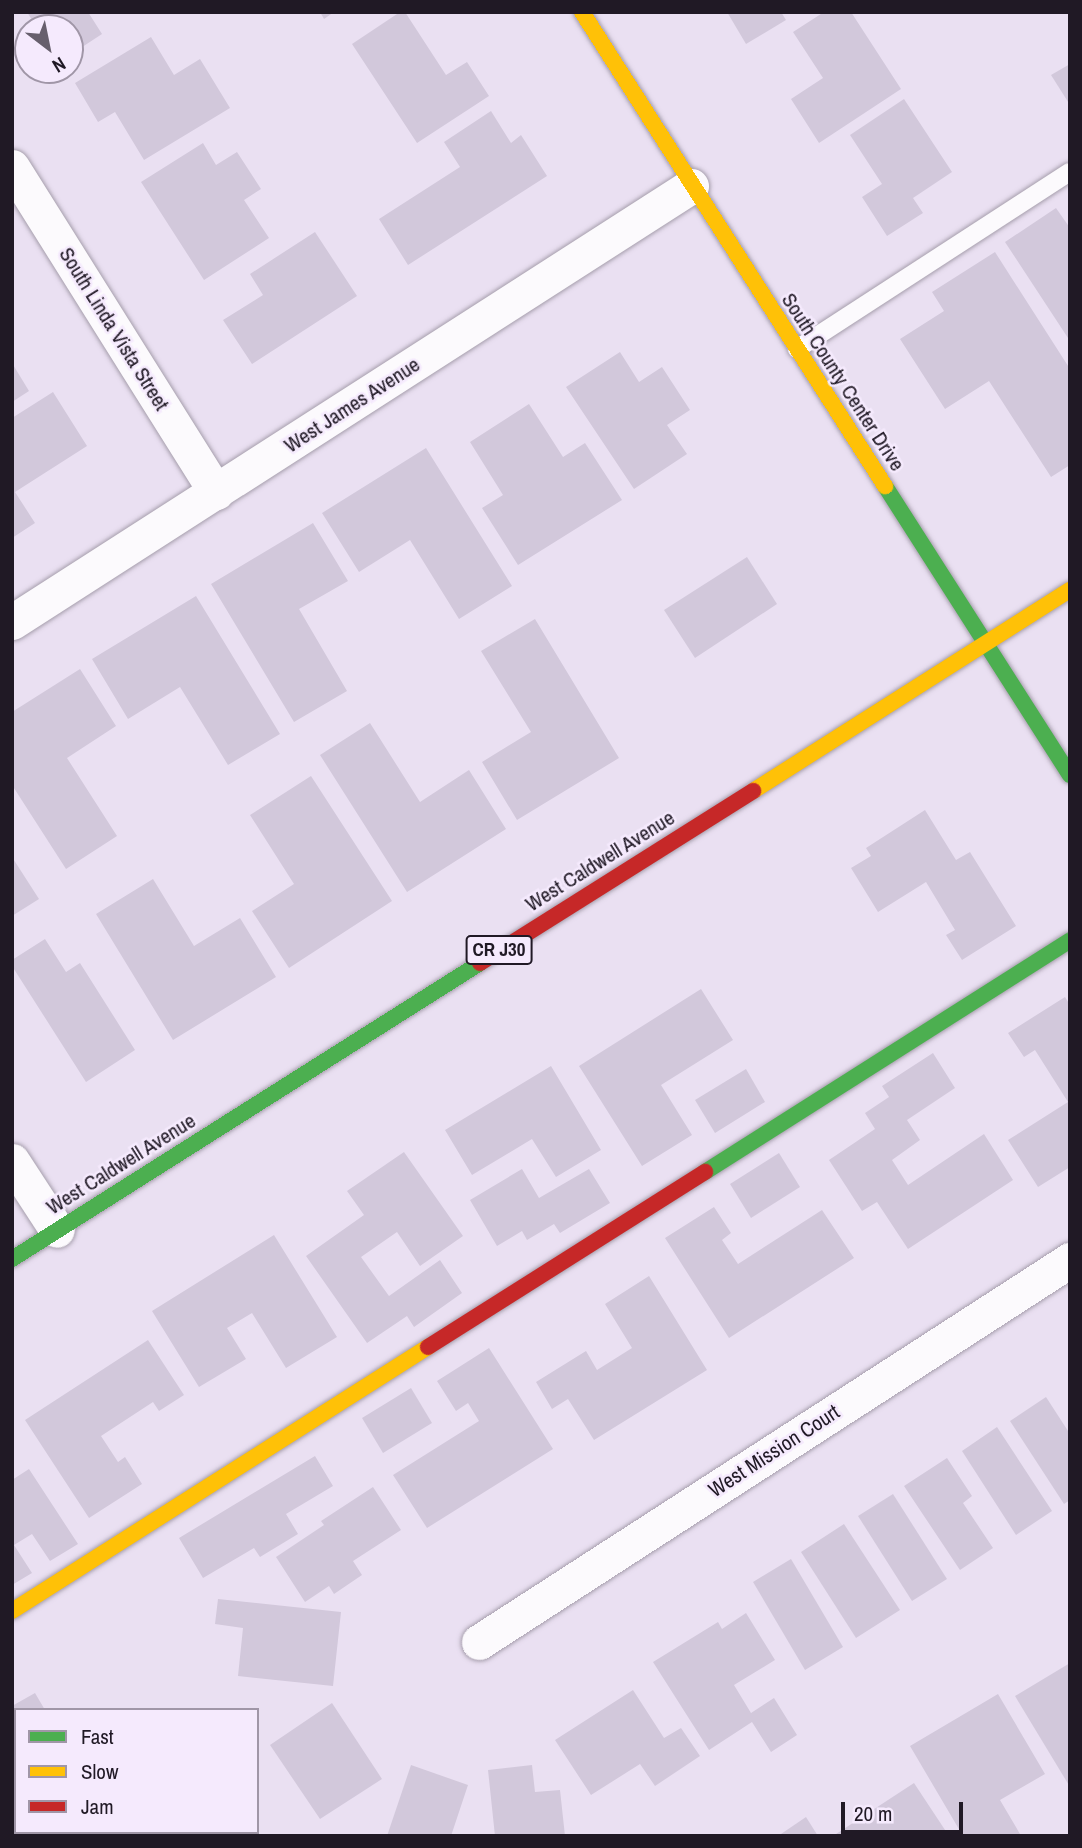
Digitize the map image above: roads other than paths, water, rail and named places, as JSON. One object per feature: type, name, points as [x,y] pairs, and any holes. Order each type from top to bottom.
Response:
[{"type":"street","name":"South County Center Drive","points":[[582,12],[1070,775]]},
{"type":"street","name":"South Linda Vista Street","points":[[12,167],[216,492]]},
{"type":"street","name":"West James Avenue","points":[[12,622],[691,186]]},
{"type":"street","name":"West Caldwell Avenue","points":[[12,1259],[1070,590]]},
{"type":"street","points":[[12,1611],[1070,940]]},
{"type":"street","points":[[12,1161],[57,1230]]},
{"type":"street","name":"West Mission Court","points":[[479,1642],[1070,1260]]},
{"type":"lane","points":[[797,349],[1070,172]]}]
